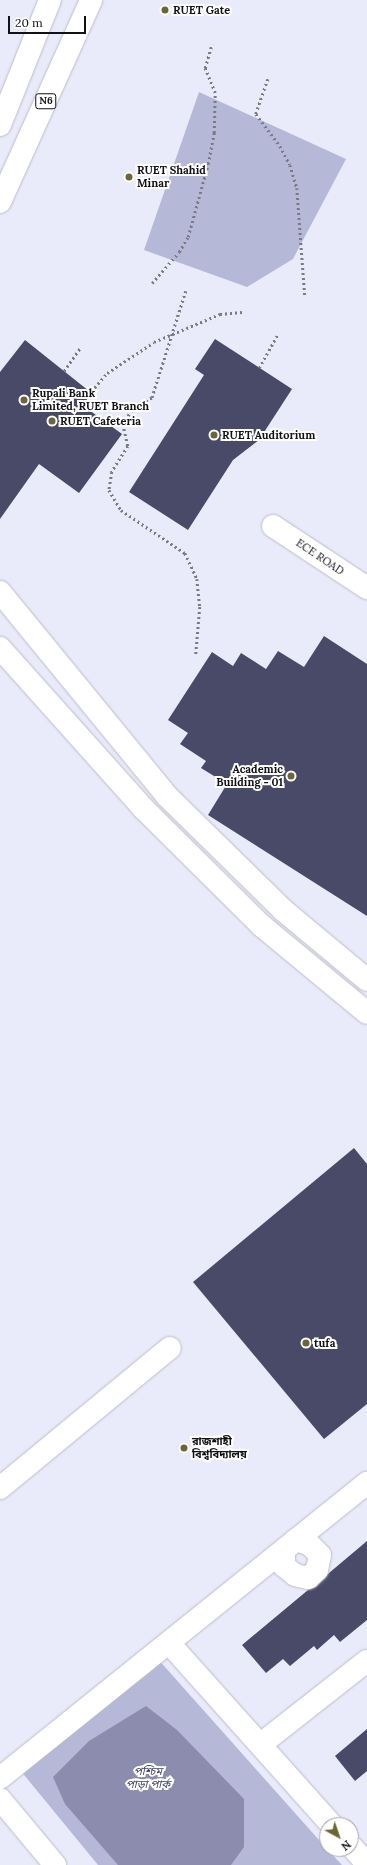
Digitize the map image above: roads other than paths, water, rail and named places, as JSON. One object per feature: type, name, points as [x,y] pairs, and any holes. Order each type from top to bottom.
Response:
[{"type":"main road","points":[[0,125],[50,0]]},
{"type":"main road","name":"N6","points":[[0,202],[91,0]]},
{"type":"main road","name":"ECE ROAD","points":[[273,526],[367,588]]},
{"type":"main road","points":[[0,592],[167,796],[283,910],[367,980]]},
{"type":"main road","points":[[0,648],[144,809],[211,876],[262,926],[367,1013]]},
{"type":"main road","points":[[0,1488],[170,1348]]},
{"type":"main road","points":[[0,1778],[367,1483]]},
{"type":"main road","points":[[169,1643],[325,1817]]},
{"type":"main road","points":[[261,1744],[366,1663]]},
{"type":"main road","points":[[0,1799],[55,1865]]},
{"type":"place","name":"RUET Gate","points":[[165,10]]},
{"type":"place","name":"RUET Shahid Minar","points":[[129,177]]},
{"type":"place","name":"Rupali Bank Limited, RUET Branch","points":[[24,400]]},
{"type":"place","name":"RUET Cafeteria","points":[[52,421]]},
{"type":"place","name":"RUET Auditorium","points":[[214,435]]},
{"type":"place","name":"Academic Building - 01","points":[[291,776]]},
{"type":"place","name":"tufa","points":[[306,1343]]},
{"type":"place","name":"রাজশাহী বিশ্ববিদ্যালয়","points":[[184,1448]]},
{"type":"park label","name":"পশ্চিম পাড়া পার্ক","points":[[148,1778]]}]
